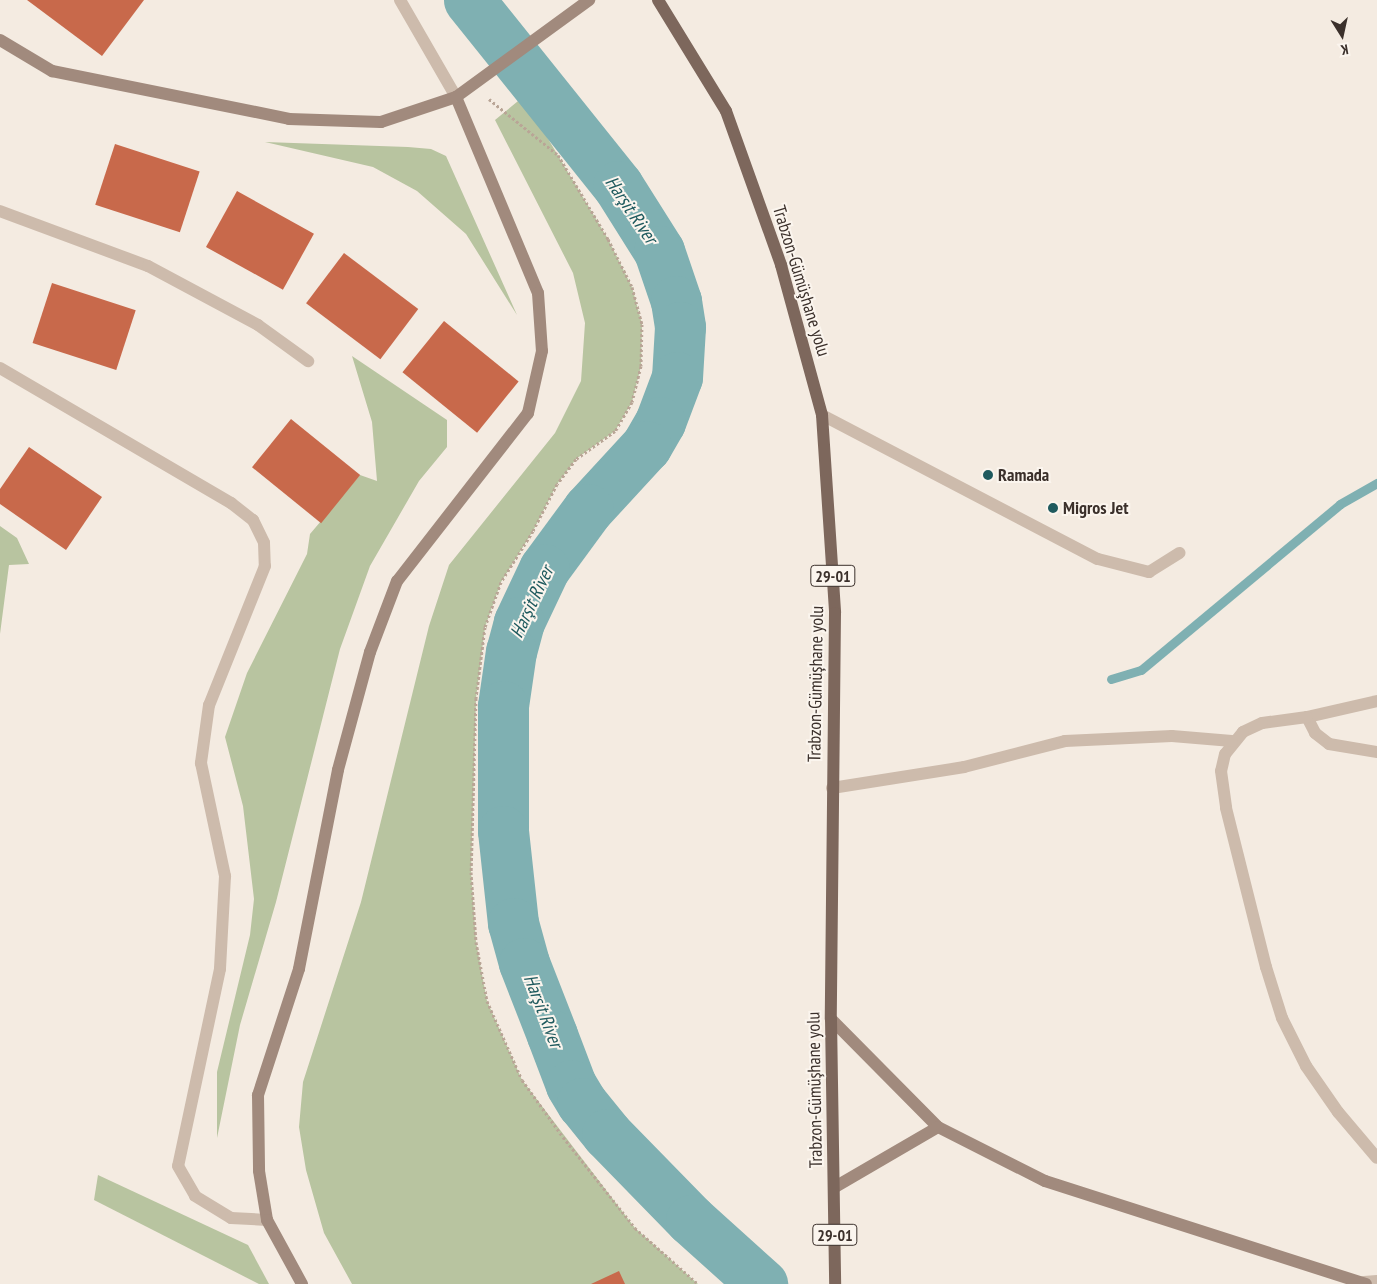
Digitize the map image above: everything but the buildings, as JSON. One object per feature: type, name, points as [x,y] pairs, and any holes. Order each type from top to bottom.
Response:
[{"type":"main road","points":[[0,40],[52,70],[289,119],[381,122],[456,97],[589,0]]},
{"type":"main road","name":"Trabzon-Gümüşhane yolu","points":[[658,0],[726,111],[782,265],[822,415],[835,613],[831,1019],[835,1187],[834,1284]]},
{"type":"main road","points":[[302,1284],[268,1220],[259,1171],[258,1095],[299,969],[338,770],[370,652],[397,582],[528,413],[542,351],[538,293],[456,97]]},
{"type":"main road","points":[[831,1019],[938,1127],[1045,1181],[1369,1282]]},
{"type":"main road","points":[[835,1187],[938,1127]]},
{"type":"street","points":[[400,0],[456,97]]},
{"type":"street","points":[[0,211],[148,266],[258,325],[308,361]]},
{"type":"street","points":[[0,368],[231,502],[253,520],[264,543],[265,566],[209,705],[202,763],[225,876],[220,960],[178,1166],[195,1196],[232,1218],[268,1220]]},
{"type":"street","points":[[822,415],[1098,559],[1150,572],[1179,553]]},
{"type":"street","points":[[1377,701],[1307,717],[1262,723],[1243,732],[1232,741],[1221,771],[1226,808],[1266,967],[1282,1018],[1306,1066],[1338,1112],[1377,1158]]},
{"type":"street","points":[[1307,717],[1315,733],[1329,744],[1377,752]]},
{"type":"street","points":[[832,788],[964,767],[1065,741],[1172,736],[1232,741]]},
{"type":"path","points":[[482,93],[509,119],[558,155],[612,247],[632,287],[642,324],[641,366],[632,402],[615,431],[576,459],[556,484],[533,531],[501,582],[485,627],[476,698],[471,872],[476,942],[487,1001],[522,1080],[563,1137],[635,1228],[698,1284]]},
{"type":"green space","points":[[523,97],[608,239],[632,287],[642,324],[641,366],[632,402],[615,431],[576,459],[557,484],[533,531],[501,582],[485,627],[476,698],[471,872],[476,942],[487,1001],[522,1080],[635,1228],[698,1284],[352,1284],[324,1233],[306,1170],[299,1127],[303,1082],[361,902],[429,626],[449,565],[555,433],[581,381],[585,323],[573,273],[495,120]]},
{"type":"green space","points":[[265,142],[408,147],[431,149],[446,156],[517,315],[466,234],[417,191],[373,167]]},
{"type":"green space","points":[[352,356],[447,420],[447,447],[419,481],[370,566],[340,649],[276,902],[240,1025],[217,1138],[217,1072],[250,935],[254,899],[243,806],[225,737],[247,673],[307,554],[310,534],[360,475],[377,481],[372,422]]},
{"type":"green space","points":[[0,526],[17,538],[29,564],[9,565],[0,634]]},
{"type":"green space","points":[[98,1175],[248,1245],[269,1284],[259,1284],[94,1200]]},
{"type":"waterway","name":"Harşit River","points":[[469,0],[618,186],[659,251],[676,301],[680,327],[677,377],[660,422],[646,446],[588,509],[544,569],[519,622],[511,651],[503,706],[503,831],[513,923],[524,963],[571,1085],[582,1103],[607,1134],[691,1220],[762,1284]]},
{"type":"waterway","points":[[1111,679],[1141,670],[1340,504],[1377,483]]},
{"type":"place","name":"Ramada","points":[[988,475]]},
{"type":"place","name":"Migros Jet","points":[[1053,508]]}]
